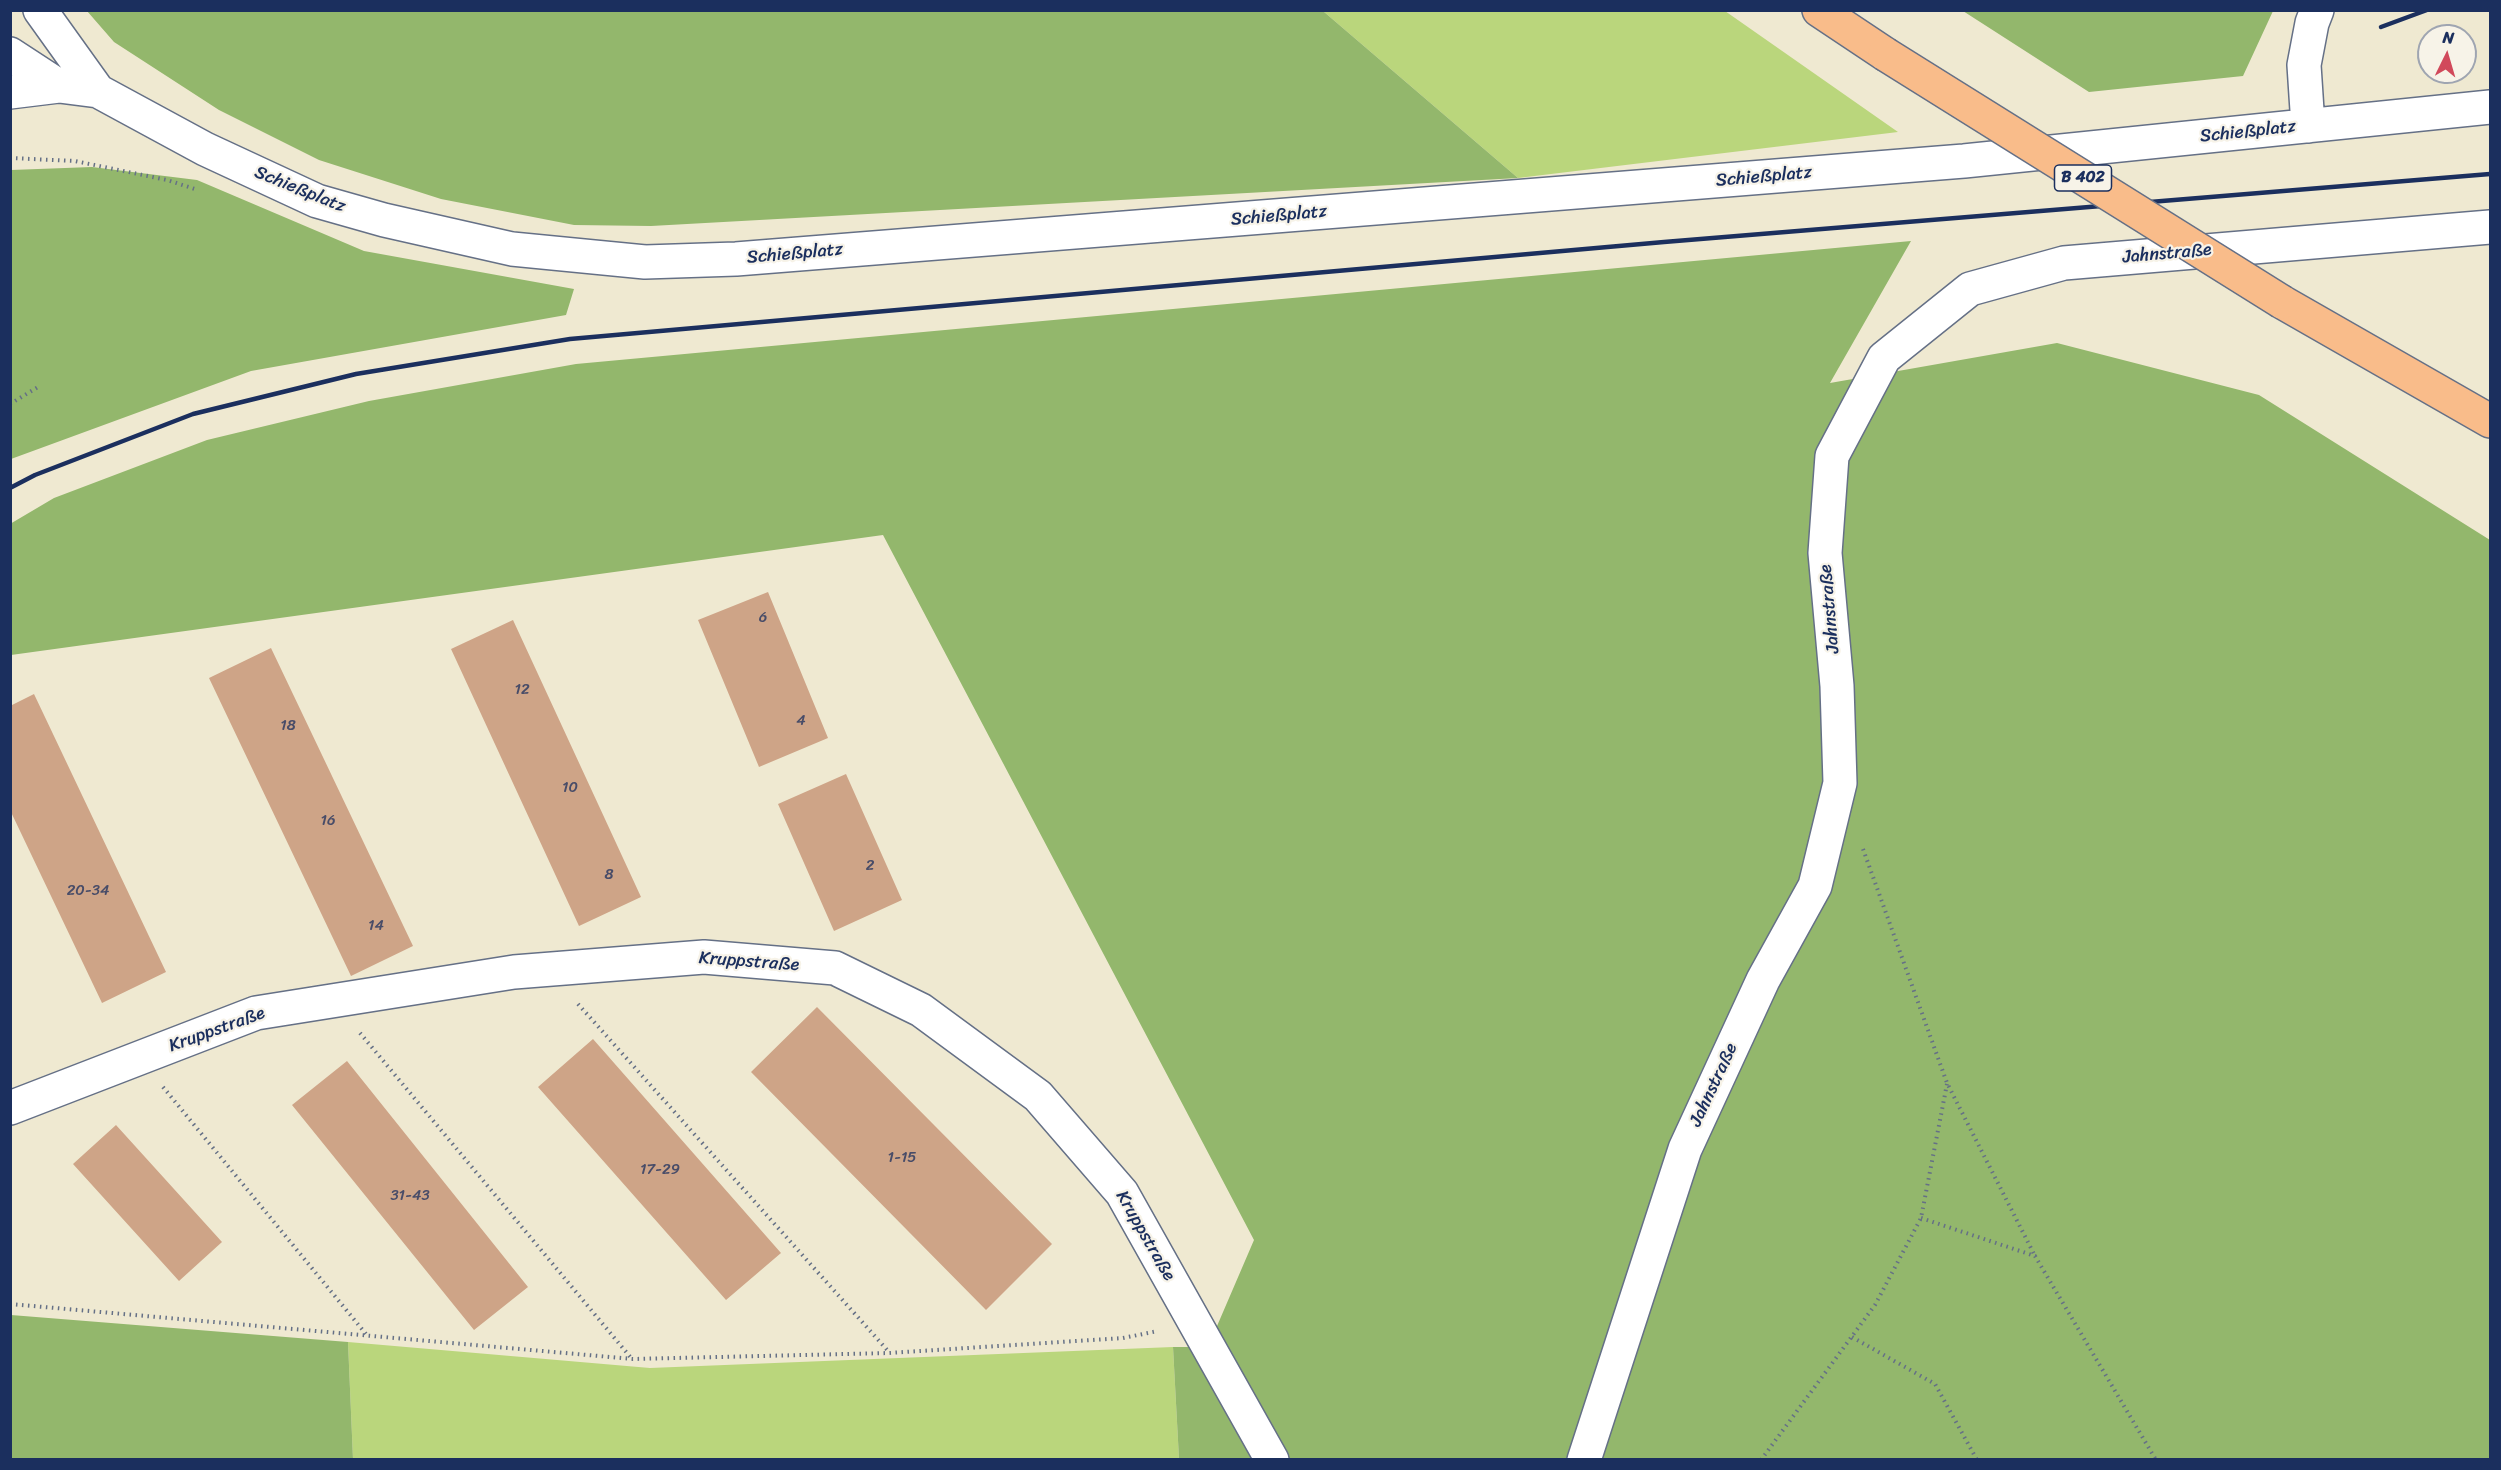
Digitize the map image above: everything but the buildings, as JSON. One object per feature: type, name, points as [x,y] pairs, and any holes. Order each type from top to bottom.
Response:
[{"type":"main road","name":"B 402","points":[[1819,10],[1885,54],[2282,302],[2490,421]]},
{"type":"street","name":"Schießplatz","points":[[40,10],[98,91]]},
{"type":"street","points":[[2308,126],[2304,65],[2312,23],[2317,10]]},
{"type":"street","name":"Schießplatz","points":[[10,54],[59,86],[98,91],[205,149],[317,201],[384,220],[512,249],[645,262],[760,257],[1964,161],[2490,107]]},
{"type":"street","points":[[10,92],[59,86]]},
{"type":"street","name":"Jahnstraße","points":[[1584,1460],[1685,1149],[1763,980],[1815,886],[1840,783],[1837,686],[1825,553],[1832,456],[1884,358],[1970,289],[2064,262],[2490,227]]},
{"type":"street","name":"Kruppstraße","points":[[10,1108],[256,1013],[514,972],[704,957],[836,969],[921,1010],[1038,1096],[1122,1193],[1272,1460]]},
{"type":"path","points":[[10,404],[38,387]]},
{"type":"path","points":[[1860,839],[1947,1083],[2035,1256],[2156,1460]]},
{"type":"path","points":[[547,970],[889,1353]]},
{"type":"path","points":[[333,1001],[633,1359]]},
{"type":"path","points":[[140,1058],[366,1334]]},
{"type":"path","points":[[1761,1460],[1875,1305],[1921,1218],[1947,1083]]},
{"type":"path","points":[[1921,1218],[2035,1256]]},
{"type":"path","points":[[10,1304],[633,1359],[889,1353],[1123,1338],[1194,1323]]},
{"type":"path","points":[[1852,1336],[1935,1384],[1977,1460]]},
{"type":"green space","points":[[87,11],[1323,11],[1518,178],[651,226],[574,225],[441,199],[319,160],[219,110],[114,42]]},
{"type":"green space","points":[[1323,11],[1725,11],[1898,132],[1518,178]]},
{"type":"green space","points":[[1963,11],[2273,11],[2243,76],[2089,92]]},
{"type":"green space","points":[[92,167],[197,180],[364,251],[574,289],[566,315],[251,371],[11,459],[11,170]]},
{"type":"green space","points":[[1911,241],[1830,383],[2057,343],[2259,395],[2490,540],[2490,1459],[1179,1459],[1173,1347],[1208,1347],[1254,1240],[883,535],[11,655],[10,524],[54,498],[207,440],[369,401],[576,364]]},
{"type":"green space","points":[[11,1315],[348,1342],[353,1459],[11,1459]]},
{"type":"green space","points":[[348,1342],[650,1368],[1173,1347],[1179,1459],[353,1459]]},
{"type":"railway","points":[[2381,27],[2427,10]]},
{"type":"railway","points":[[10,488],[35,475],[193,414],[356,374],[570,339],[1664,242],[2490,174]]}]
